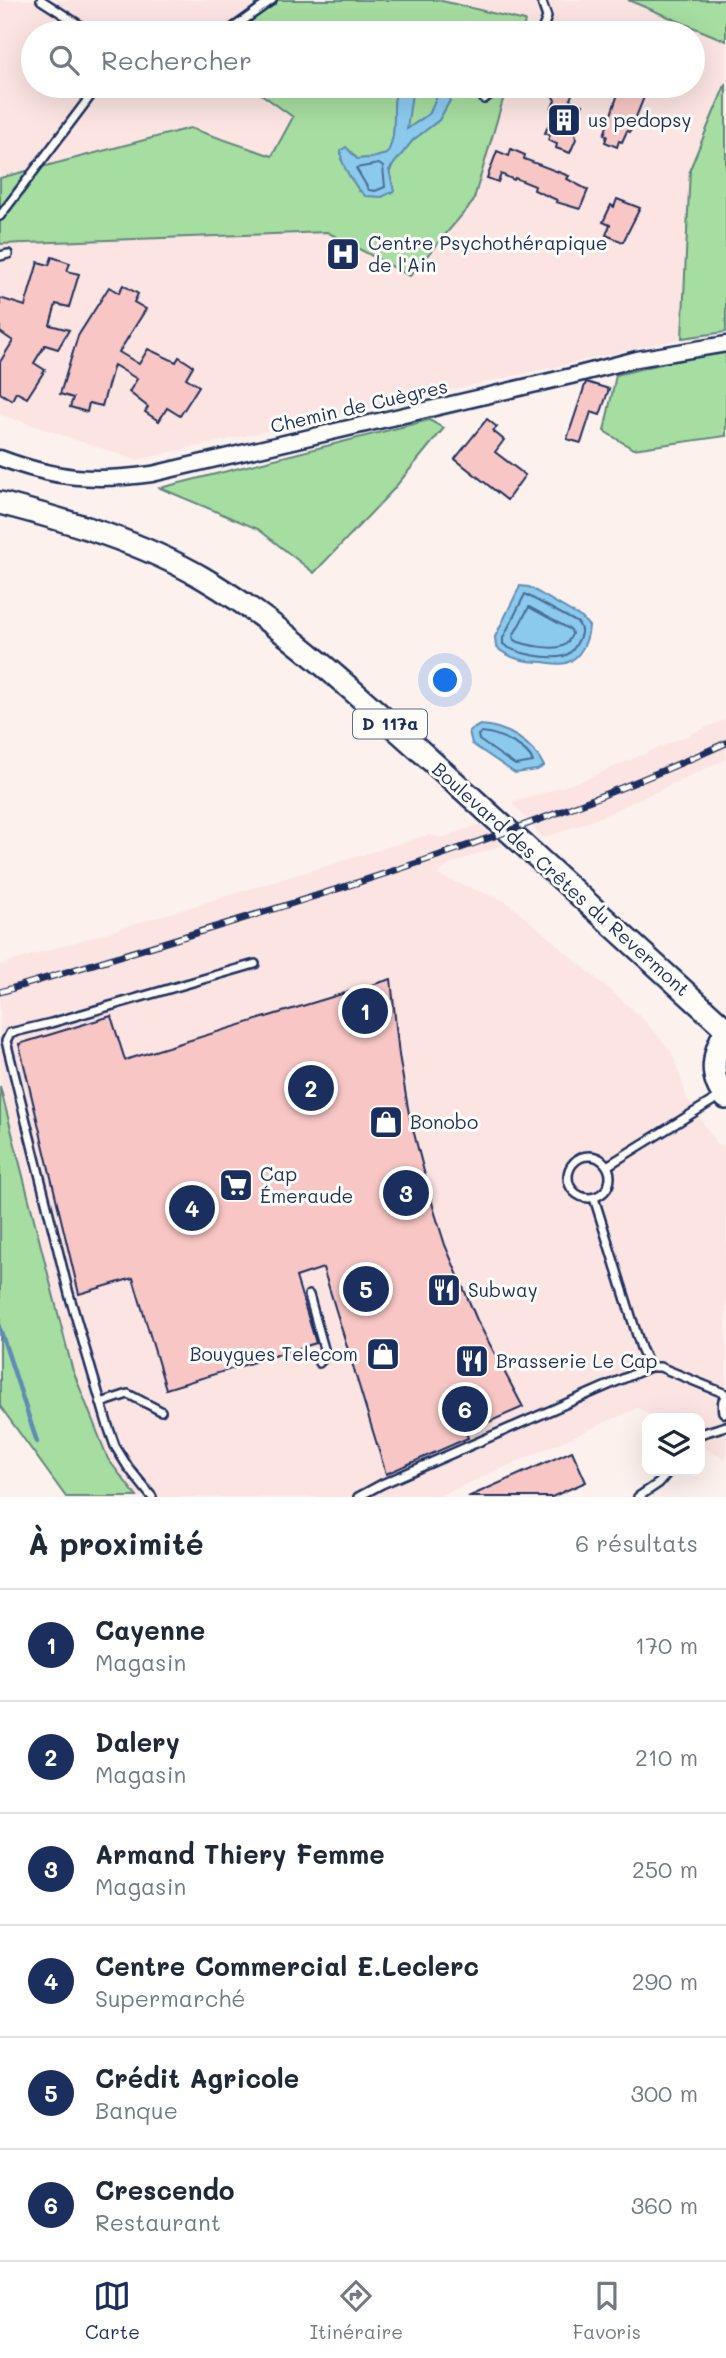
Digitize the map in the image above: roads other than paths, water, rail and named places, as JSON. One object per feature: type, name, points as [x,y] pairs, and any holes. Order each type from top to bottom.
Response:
[{"type":"main road","name":"Boulevard des Crêtes du Revermont","points":[[0,503],[90,529],[145,550],[200,576],[280,629],[483,807],[726,1030]]},
{"type":"main road","points":[[724,1096],[715,1079],[714,1061],[717,1044],[726,1030]]},
{"type":"street","name":"Chemin de Cuègres","points":[[0,457],[67,477],[102,479],[152,474],[637,359],[726,344]]},
{"type":"street","points":[[726,1402],[726,1410]]},
{"type":"lane","points":[[41,0],[73,21]]},
{"type":"lane","points":[[243,21],[272,0]]},
{"type":"lane","points":[[541,0],[547,17],[546,21]]},
{"type":"lane","points":[[0,216],[88,98]]},
{"type":"lane","points":[[152,1497],[115,1446],[101,1403],[69,1294],[6,1041],[10,1033],[255,964]]},
{"type":"lane","points":[[607,1166],[724,1096]]},
{"type":"lane","points":[[582,1156],[597,1157],[607,1166],[610,1182],[601,1194],[594,1198],[574,1193],[568,1184],[568,1170],[582,1156]]},
{"type":"lane","points":[[594,1198],[627,1307],[650,1367]]},
{"type":"lane","points":[[309,1295],[326,1356],[319,1363]]},
{"type":"lane","points":[[358,1497],[382,1484],[650,1367],[660,1367],[726,1394]]},
{"type":"lane","points":[[101,1403],[128,1394],[161,1411]]},
{"type":"lane","points":[[705,1432],[726,1426]]},
{"type":"lane","points":[[638,1497],[659,1483],[664,1476]]},
{"type":"water","points":[[394,98],[411,98],[407,129],[430,113],[436,98],[451,98],[439,120],[413,140],[389,170],[394,191],[382,197],[365,196],[345,168],[341,150],[346,147],[357,159],[387,154],[393,136]]},
{"type":"water","points":[[520,586],[529,587],[582,618],[589,626],[583,648],[571,661],[558,664],[524,660],[512,657],[496,647],[495,637]]},
{"type":"water","points":[[480,725],[499,728],[517,737],[533,750],[544,766],[537,770],[515,773],[472,744],[469,731]]},
{"type":"waterway","points":[[0,1329],[37,1442]]},
{"type":"railway","points":[[0,992],[276,909],[458,849],[638,781],[726,743]]},
{"type":"place","name":"us pedopsy","points":[[564,120]]},
{"type":"place","name":"Centre Psychothérapique de l'Ain","points":[[343,254]]},
{"type":"place","name":"Cayenne","points":[[365,1011]]},
{"type":"place","name":"Dalery","points":[[311,1088]]},
{"type":"place","name":"Bonobo","points":[[386,1122]]},
{"type":"place","name":"Cap Émeraude","points":[[236,1185]]},
{"type":"place","name":"Armand Thiery Femme","points":[[406,1193]]},
{"type":"place","name":"Centre Commercial E.Leclerc","points":[[192,1208]]},
{"type":"place","name":"Crédit Agricole","points":[[366,1289]]},
{"type":"place","name":"Subway","points":[[444,1290]]},
{"type":"place","name":"Bouygues Telecom","points":[[383,1354]]},
{"type":"place","name":"Brasserie Le Cap","points":[[472,1361]]},
{"type":"place","name":"Crescendo","points":[[465,1409]]}]
